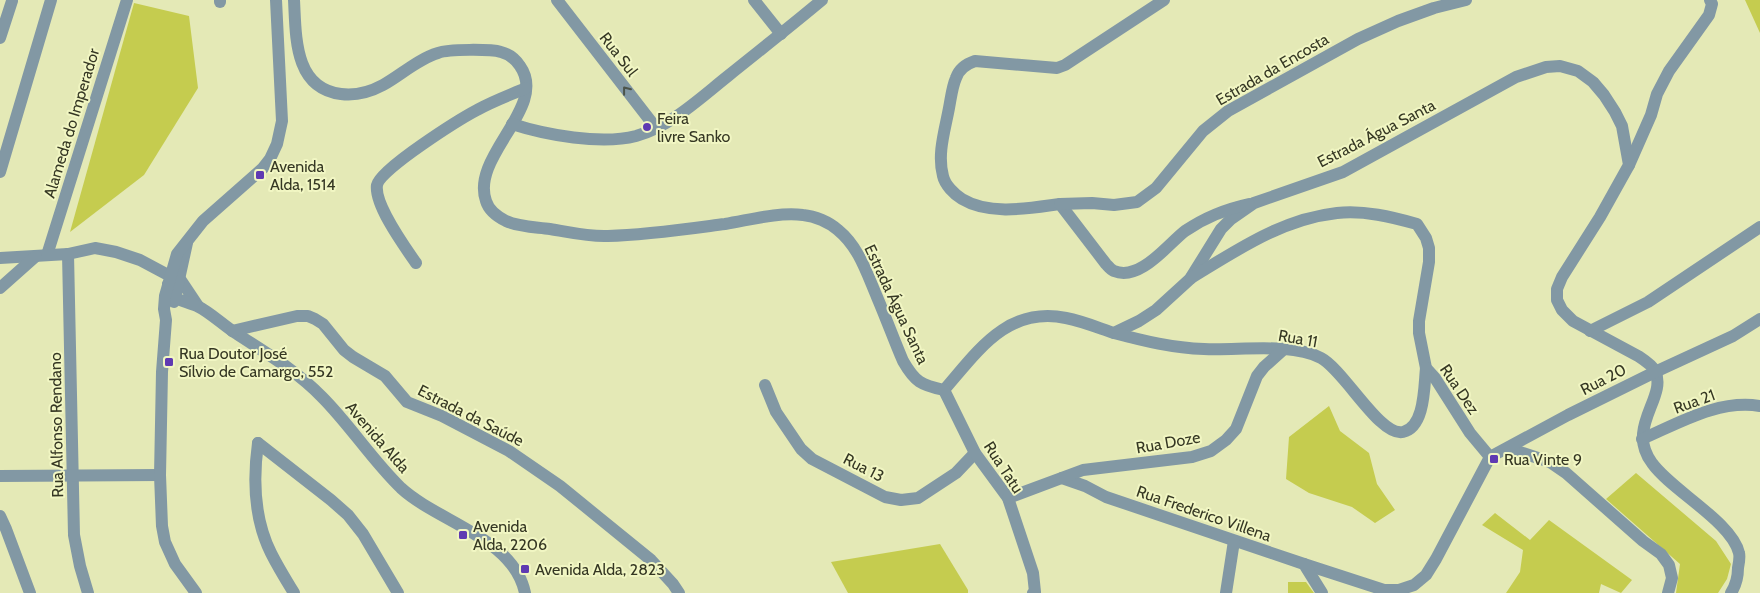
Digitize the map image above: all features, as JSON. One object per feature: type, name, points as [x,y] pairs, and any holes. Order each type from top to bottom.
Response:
[{"type":"street","points":[[0,38],[11,0]]},
{"type":"street","points":[[0,172],[51,0]]},
{"type":"street","name":"Alameda do Imperador","points":[[41,256],[127,0]]},
{"type":"street","points":[[196,593],[176,564],[165,542],[162,526],[160,475],[162,372],[166,320],[164,309],[177,254],[203,221],[263,168],[270,159],[277,144],[282,121],[276,0]]},
{"type":"street","points":[[294,0],[296,38],[305,73],[315,85],[332,93],[351,95],[369,92],[425,58],[447,51],[500,51],[519,63],[526,76],[526,88],[480,108],[454,122],[381,177],[377,184],[378,200],[416,264]]},
{"type":"street","name":"Rua Sul","points":[[557,0],[656,128]]},
{"type":"street","points":[[754,0],[781,34]]},
{"type":"street","points":[[512,124],[539,132],[593,139],[634,136],[656,128],[689,107],[822,0]]},
{"type":"street","name":"Estrada da Encosta","points":[[1158,2],[1065,65],[1057,68],[974,61],[966,64],[956,78],[942,145],[941,164],[944,178],[951,189],[962,199],[973,204],[1017,210],[1060,204],[1092,203],[1114,205],[1137,202],[1156,188],[1203,130],[1228,111],[1374,32],[1398,21],[1466,0]]},
{"type":"street","points":[[1710,0],[1712,4],[1709,15],[1669,71],[1661,86],[1629,165],[1600,217],[1562,277],[1557,289],[1557,300],[1562,310],[1574,321],[1638,356],[1647,362],[1655,372],[1657,380],[1656,391],[1644,425],[1642,439],[1644,450],[1660,472],[1717,522],[1735,543],[1740,554],[1738,578],[1731,593]]},
{"type":"street","name":"Estrada Água Santa","points":[[1114,333],[1156,310],[1190,278],[1221,229],[1231,219],[1254,204],[1343,172],[1516,76],[1546,67],[1560,66],[1578,71],[1593,82],[1615,112],[1622,126],[1629,165]]},
{"type":"street","name":"Estrada Água Santa","points":[[526,88],[523,102],[484,179],[484,193],[487,205],[496,215],[508,222],[529,226],[607,236],[692,228],[781,215],[804,215],[822,220],[838,230],[852,245],[863,264],[903,361],[911,374],[918,382],[926,386],[944,390]]},
{"type":"street","points":[[1060,204],[1106,264],[1114,271],[1126,272],[1137,269],[1152,261],[1184,232],[1201,221],[1232,208],[1254,204]]},
{"type":"street","name":"Rua Dez","points":[[1190,278],[1270,232],[1304,220],[1339,213],[1375,215],[1417,224],[1426,238],[1429,248],[1429,262],[1419,320],[1419,333],[1426,368],[1435,378],[1470,433],[1490,457]]},
{"type":"street","points":[[1590,331],[1648,302],[1760,227]]},
{"type":"street","points":[[0,258],[68,254],[95,248],[116,252],[140,260],[172,280],[175,298],[166,320]]},
{"type":"street","name":"Rua Alfonso Rendano","points":[[68,254],[74,535],[88,593]]},
{"type":"street","points":[[0,288],[41,256]]},
{"type":"street","name":"Avenida Alda","points":[[172,280],[198,306],[232,332],[297,375],[323,397],[383,470],[402,489],[420,503],[472,532],[502,555],[515,570],[525,593]]},
{"type":"street","name":"Avenida Alda","points":[[175,298],[198,306]]},
{"type":"street","name":"Estrada da Saúde","points":[[232,332],[297,316],[315,318],[352,357],[385,376],[407,402],[442,416],[509,451],[560,486],[651,560],[679,593]]},
{"type":"street","points":[[944,390],[986,342],[1003,328],[1023,319],[1042,316],[1066,318],[1114,333]]},
{"type":"street","name":"Rua 20","points":[[1490,457],[1568,415],[1733,336],[1760,319]]},
{"type":"street","name":"Rua 20","points":[[1733,336],[1760,332]]},
{"type":"street","name":"Rua 11","points":[[1114,333],[1159,345],[1204,349],[1284,349],[1308,353],[1326,362],[1352,388],[1382,424],[1393,432],[1403,432],[1416,423],[1420,414],[1426,368]]},
{"type":"street","name":"Rua Doze","points":[[1008,498],[1084,470],[1192,457],[1211,451],[1226,440],[1236,429],[1257,376],[1271,359],[1284,349]]},
{"type":"street","name":"Rua 13","points":[[766,385],[776,412],[801,449],[812,459],[885,497],[901,500],[918,498],[956,473],[975,453]]},
{"type":"street","name":"Rua Tatu","points":[[944,390],[975,453],[1008,498],[1034,572],[1034,593]]},
{"type":"street","name":"Rua 21","points":[[1642,439],[1724,406],[1746,404],[1760,406]]},
{"type":"street","points":[[294,593],[270,552],[262,531],[257,504],[255,467],[258,443],[348,515],[363,534],[398,593]]},
{"type":"street","points":[[1508,448],[1550,462],[1566,473],[1643,541],[1661,554],[1668,565],[1672,578],[1668,593]]},
{"type":"street","points":[[1304,564],[1384,590],[1398,590],[1414,585],[1426,575],[1436,559],[1490,457]]},
{"type":"street","points":[[0,476],[160,475]]},
{"type":"street","name":"Rua Frederico Villena","points":[[1062,478],[1106,496],[1304,564]]},
{"type":"street","points":[[0,516],[30,593]]},
{"type":"street","points":[[1226,593],[1234,541]]},
{"type":"street","points":[[1304,564],[1322,593]]},
{"type":"green space","points":[[1745,0],[1760,0],[1760,33]]},
{"type":"green space","points":[[134,3],[189,16],[198,88],[144,175],[70,232]]},
{"type":"green space","points":[[1329,406],[1340,431],[1369,453],[1377,484],[1395,510],[1375,523],[1352,507],[1309,493],[1286,479],[1289,437]]},
{"type":"green space","points":[[1636,473],[1716,541],[1731,564],[1727,579],[1718,593],[1676,593],[1680,564],[1606,499]]},
{"type":"green space","points":[[1495,513],[1530,540],[1549,520],[1632,580],[1621,593],[1601,584],[1599,593],[1506,593],[1520,572],[1523,550],[1482,525]]},
{"type":"green space","points":[[940,544],[968,593],[848,593],[831,562]]},
{"type":"green space","points":[[1288,582],[1306,582],[1314,593],[1288,593]]},
{"type":"place","name":"Feira livre Sanko","points":[[647,127]]},
{"type":"place","name":"Avenida Alda, 1514","points":[[260,175]]},
{"type":"place","name":"Rua Doutor José Sílvio de Camargo, 552","points":[[169,362]]},
{"type":"place","name":"Rua Vinte 9","points":[[1494,459]]},
{"type":"place","name":"Avenida Alda, 2206","points":[[463,535]]},
{"type":"place","name":"Avenida Alda, 2823","points":[[525,569]]}]
